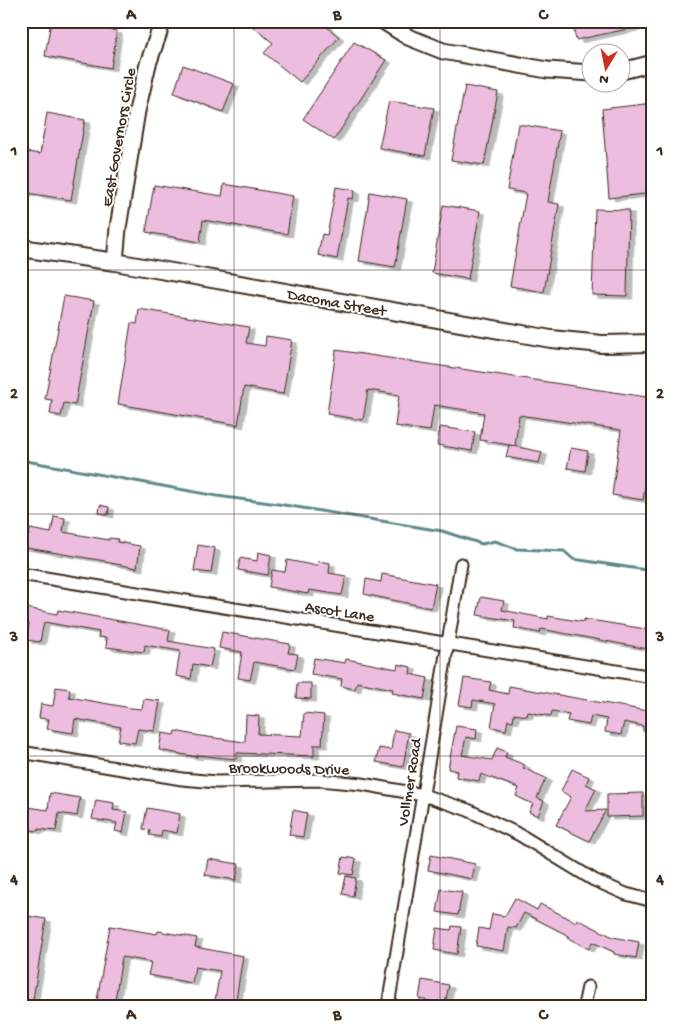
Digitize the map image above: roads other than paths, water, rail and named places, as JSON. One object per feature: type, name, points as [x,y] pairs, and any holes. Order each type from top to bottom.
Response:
[{"type":"main road","name":"Dacoma Street","points":[[21,248],[115,262],[551,339],[602,344],[653,344]]},
{"type":"street","name":"East Governors Circle","points":[[115,262],[118,228],[137,111],[148,64],[163,21]]},
{"type":"street","points":[[383,21],[408,37],[444,51],[547,70],[582,72]]},
{"type":"street","points":[[632,68],[653,63]]},
{"type":"street","name":"Vollmer Road","points":[[388,1006],[460,564]]},
{"type":"street","name":"Ascot Lane","points":[[21,574],[653,678]]},
{"type":"street","name":"Brookwoods Drive","points":[[21,752],[182,779],[217,782],[318,780],[362,784],[423,795],[468,810],[520,835],[594,880],[626,894],[653,901]]},
{"type":"street","points":[[584,1006],[588,987]]},
{"type":"waterway","points":[[21,460],[217,496],[442,531],[482,544],[495,541],[517,549],[564,551],[573,559],[653,571]]}]
